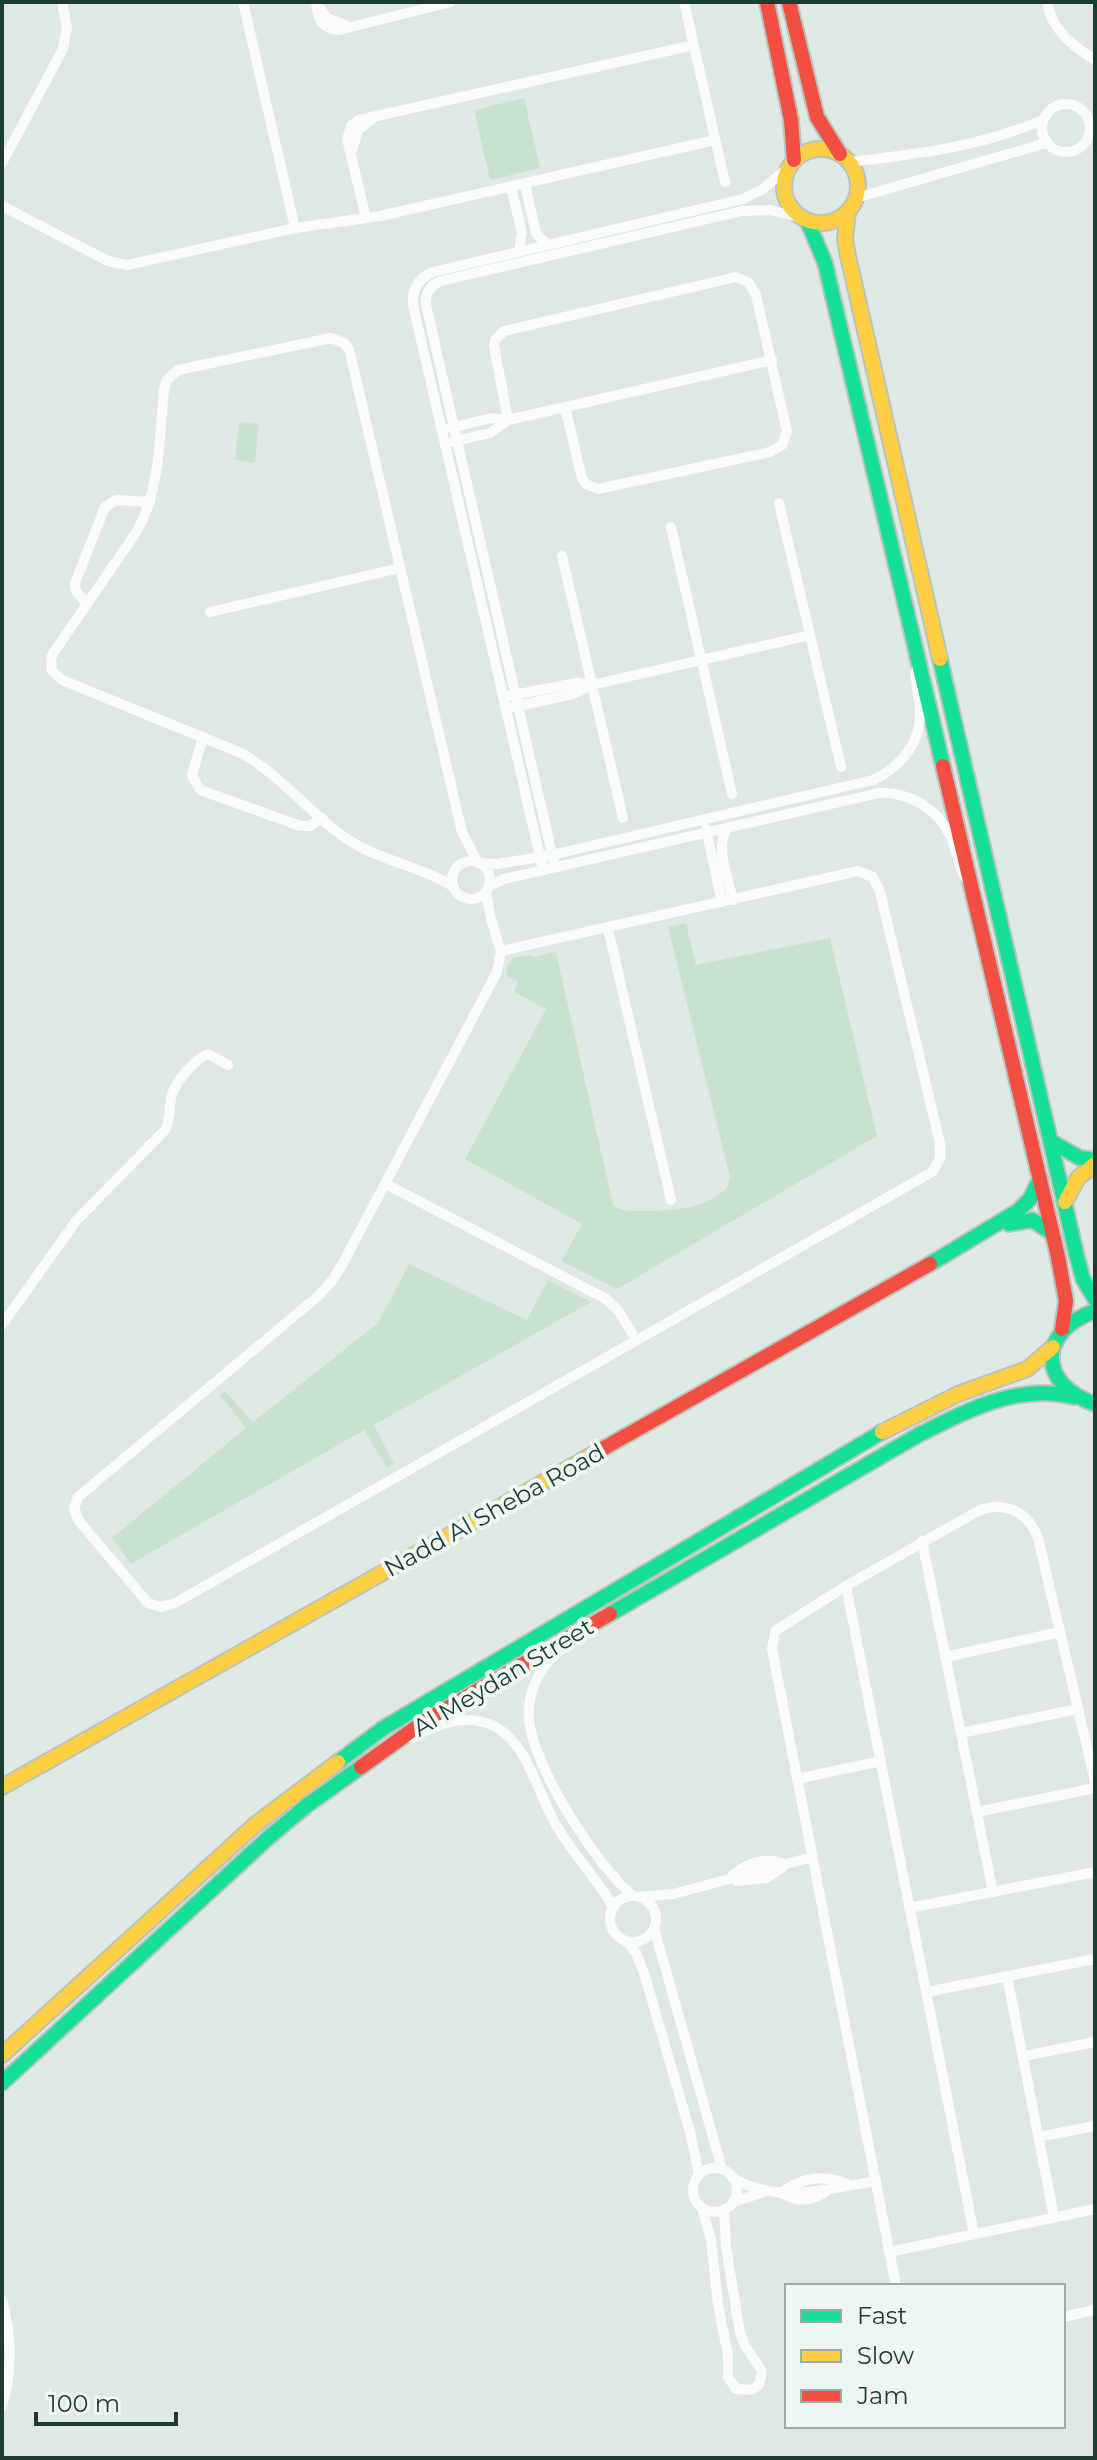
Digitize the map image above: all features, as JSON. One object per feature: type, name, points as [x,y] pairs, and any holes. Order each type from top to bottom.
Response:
[{"type":"street","points":[[2,163],[63,49],[67,27],[62,2]]},
{"type":"street","points":[[243,2],[295,228]]},
{"type":"street","points":[[316,2],[331,22],[355,25],[451,2]]},
{"type":"street","points":[[684,2],[725,182]]},
{"type":"street","points":[[767,2],[791,120],[792,163],[786,174],[785,194],[795,212],[805,219],[825,263],[1040,1179],[1066,1301],[1062,1329]]},
{"type":"street","points":[[789,2],[817,117],[857,179],[845,239],[848,256],[1065,1203],[1083,1279],[1095,1299]]},
{"type":"street","points":[[1047,2],[1051,17],[1066,39],[1095,60]]},
{"type":"street","points":[[366,218],[347,139],[349,129],[359,120],[694,45]]},
{"type":"street","points":[[1063,104],[1089,110],[1093,130],[1083,147],[1070,153],[1054,150],[1046,143],[1043,120],[1052,108],[1063,104]]},
{"type":"street","points":[[448,428],[413,305],[417,284],[433,272],[743,199],[763,189],[792,163],[816,149],[845,158],[950,150],[992,139],[1043,120]]},
{"type":"street","points":[[2,206],[120,265],[295,228],[366,218],[715,140]]},
{"type":"street","points":[[543,870],[546,856],[448,428],[426,305],[429,289],[437,283],[742,211],[770,210],[824,223],[841,217],[852,204],[1046,143]]},
{"type":"street","points":[[525,184],[536,233],[547,245]]},
{"type":"street","points":[[511,187],[523,237],[519,251]]},
{"type":"street","points":[[508,420],[494,346],[495,340],[504,331],[729,279],[743,279],[754,288],[787,432],[782,445],[770,452],[598,489],[586,484],[582,478],[565,407]]},
{"type":"street","points":[[491,920],[454,887],[356,844],[251,758],[56,677],[50,665],[51,658],[137,531],[150,502],[156,477],[164,390],[171,375],[186,367],[323,339],[338,339],[349,349],[462,832],[479,863],[489,873],[491,920],[501,951],[497,972],[386,1184],[337,1274],[325,1290],[78,1497],[74,1509],[79,1521],[148,1603],[161,1607],[175,1603],[925,1177],[937,1166],[940,1143],[878,884],[866,873],[850,872],[501,951]]},
{"type":"street","points":[[448,428],[491,418],[508,420],[772,360]]},
{"type":"street","points":[[451,442],[494,431],[508,420]]},
{"type":"street","points":[[86,603],[76,591],[75,583],[105,507],[116,500],[150,502]]},
{"type":"street","points":[[779,503],[841,767]]},
{"type":"street","points":[[671,527],[732,794]]},
{"type":"street","points":[[562,556],[623,818]]},
{"type":"street","points":[[210,612],[400,568]]},
{"type":"street","points":[[510,702],[573,694],[592,685],[810,635]]},
{"type":"street","points":[[425,872],[442,871],[469,861],[497,864],[546,856],[864,783],[895,767],[908,753],[919,728],[918,657]]},
{"type":"street","points":[[203,737],[192,775],[203,791],[300,826],[310,826],[322,818]]},
{"type":"street","points":[[466,898],[478,898],[504,879],[879,793],[898,794],[924,805],[942,822],[951,838],[961,872],[970,884]]},
{"type":"street","points":[[728,901],[706,832],[708,825],[755,814],[761,807]]},
{"type":"street","points":[[728,827],[722,837],[721,849],[728,901]]},
{"type":"street","points":[[454,887],[453,876],[460,866],[462,832]]},
{"type":"street","points":[[546,856],[555,867]]},
{"type":"street","points":[[608,929],[671,1200]]},
{"type":"street","points":[[2,1325],[76,1221],[165,1130],[170,1118],[173,1092],[198,1060],[204,1055],[212,1055],[228,1065]]},
{"type":"street","points":[[1052,1142],[1080,1158],[1095,1162]]},
{"type":"street","points":[[1065,1203],[1078,1178],[1095,1162]]},
{"type":"street","name":"Nadd Al Sheba Road","points":[[2,1787],[986,1233],[1030,1202],[1040,1179]]},
{"type":"street","points":[[386,1184],[606,1299],[618,1310],[636,1340]]},
{"type":"street","name":"Nadd Al Sheba Road","points":[[986,1233],[1022,1219],[1038,1221],[1052,1233]]},
{"type":"street","points":[[1095,1311],[1071,1319],[1062,1329],[1053,1347],[1052,1362],[1063,1388],[1085,1401],[1095,1417]]},
{"type":"street","name":"Al Meydan Street","points":[[2,2055],[257,1823],[382,1729],[901,1421],[958,1394],[1027,1369],[1053,1347]]},
{"type":"street","name":"Al Meydan Street","points":[[2,2083],[268,1838],[306,1806],[428,1719],[942,1423],[1032,1391],[1053,1391],[1085,1401]]},
{"type":"street","points":[[896,2284],[772,1637],[779,1626],[922,1541],[986,1508],[1004,1507],[1020,1513],[1037,1533],[1095,1781]]},
{"type":"street","points":[[922,1541],[993,1892]]},
{"type":"street","points":[[846,1586],[974,2234]]},
{"type":"street","points":[[589,1624],[583,1634],[551,1657],[540,1672],[530,1699],[530,1727],[544,1765],[573,1820],[618,1881],[652,1906],[696,2083],[722,2169]]},
{"type":"street","points":[[945,1657],[1060,1632]]},
{"type":"street","points":[[961,1733],[1078,1709]]},
{"type":"street","points":[[384,1750],[433,1726],[456,1719],[481,1722],[503,1732],[520,1750],[559,1830],[613,1906]]},
{"type":"street","points":[[797,1779],[881,1761]]},
{"type":"street","points":[[977,1812],[1095,1788]]},
{"type":"street","points":[[699,2174],[645,1976],[636,1953],[611,1926],[613,1906],[624,1897],[673,1894],[812,1857]]},
{"type":"street","points":[[909,1908],[1095,1872]]},
{"type":"street","points":[[626,1941],[643,1939],[673,1894]]},
{"type":"street","points":[[926,1992],[1095,1959]]},
{"type":"street","points":[[1007,1976],[1054,2217]]},
{"type":"street","points":[[1023,2056],[1095,2042]]},
{"type":"street","points":[[1038,2137],[1095,2126]]},
{"type":"street","points":[[733,2178],[736,2192],[728,2206],[726,2247],[740,2333],[762,2371],[759,2385],[746,2391],[736,2389],[728,2377],[728,2355],[718,2305],[711,2239],[702,2208],[693,2194],[694,2182],[699,2174],[712,2168],[722,2169],[733,2178],[764,2192],[828,2189],[876,2181]]},
{"type":"street","points":[[781,2193],[797,2183],[814,2178],[833,2179],[850,2185]]},
{"type":"street","points":[[702,2208],[713,2211],[764,2192]]},
{"type":"street","points":[[889,2252],[1095,2209]]},
{"type":"street","points":[[2,2300],[11,2348],[9,2377],[2,2406]]},
{"type":"street","points":[[1065,2317],[1095,2310]]},
{"type":"green space","points":[[524,98],[540,168],[490,180],[474,110]]},
{"type":"green space","points":[[239,422],[259,424],[255,463],[235,460]]},
{"type":"green space","points":[[686,923],[696,965],[830,938],[877,1136],[617,1289],[561,1261],[582,1224],[465,1159],[546,1009],[514,992],[518,981],[507,976],[507,966],[514,957],[556,952],[613,1205],[631,1211],[677,1209],[698,1205],[727,1188],[730,1177],[668,927]]},
{"type":"green space","points":[[409,1264],[527,1320],[548,1280],[591,1302],[374,1425],[394,1464],[387,1468],[364,1430],[131,1564],[112,1538],[246,1428],[220,1395],[225,1391],[253,1422],[378,1323]]},
{"type":"traffic: fast","points":[[807,220],[825,263],[943,766]]},
{"type":"traffic: fast","points":[[940,659],[1076,1253],[1083,1279],[1095,1299]]},
{"type":"traffic: fast","points":[[1052,1142],[1080,1158],[1095,1160]]},
{"type":"traffic: fast","points":[[930,1264],[1018,1211],[1030,1199],[1040,1179]]},
{"type":"traffic: fast","points":[[1009,1224],[1032,1220],[1052,1233]]},
{"type":"traffic: fast","points":[[1095,1311],[1076,1320],[1063,1331],[1055,1344],[1052,1358],[1054,1371],[1063,1384],[1076,1395],[1095,1404]]},
{"type":"traffic: fast","points":[[610,1614],[920,1434],[957,1416],[1014,1396],[1053,1394],[1074,1397]]},
{"type":"traffic: fast","points":[[338,1762],[382,1729],[882,1432]]},
{"type":"traffic: fast","points":[[2,2083],[268,1838],[361,1767]]},
{"type":"traffic: slow","points":[[821,149],[835,152],[847,160],[855,172],[858,186],[855,200],[847,212],[835,220],[821,223],[807,220],[795,212],[787,200],[784,186],[787,172],[795,160],[807,152],[821,149]]},
{"type":"traffic: slow","points":[[848,211],[845,239],[848,256],[940,659]]},
{"type":"traffic: slow","points":[[1065,1202],[1078,1178],[1095,1164]]},
{"type":"traffic: slow","points":[[882,1432],[958,1394],[1027,1369],[1053,1347]]},
{"type":"traffic: slow","points":[[2,1787],[597,1452]]},
{"type":"traffic: slow","points":[[2,2055],[257,1823],[338,1762]]},
{"type":"traffic: jam","points":[[767,2],[791,120],[794,160]]},
{"type":"traffic: jam","points":[[789,2],[817,117],[840,154]]},
{"type":"traffic: jam","points":[[943,766],[1058,1257],[1066,1301],[1062,1329]]},
{"type":"traffic: jam","points":[[597,1452],[930,1264]]},
{"type":"traffic: jam","points":[[361,1767],[428,1719],[610,1614]]}]
